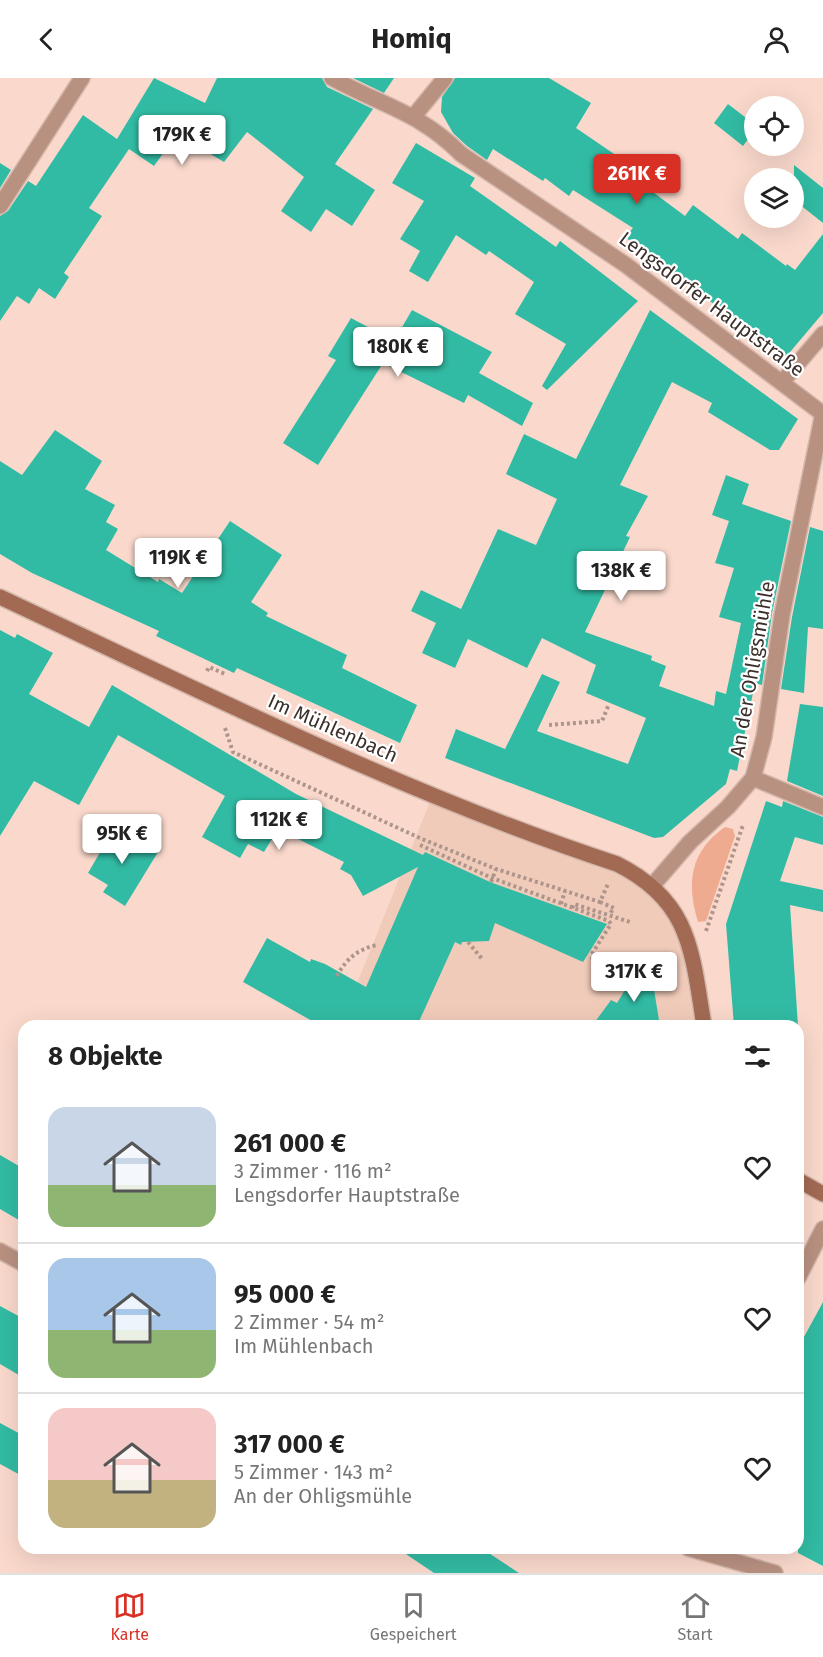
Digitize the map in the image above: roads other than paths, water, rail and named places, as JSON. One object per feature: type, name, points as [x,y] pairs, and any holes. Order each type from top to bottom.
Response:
[{"type":"street","points":[[0,206],[82,78]]},
{"type":"street","name":"Lengsdorfer Hauptstraße","points":[[332,78],[362,95],[389,103],[442,134],[461,154],[626,265],[823,414]]},
{"type":"street","points":[[414,116],[445,78]]},
{"type":"street","points":[[783,382],[823,334]]},
{"type":"street","name":"An der Ohligsmühle","points":[[652,886],[690,842],[755,780],[764,737],[782,615],[823,414]]},
{"type":"street","name":"Im Mühlenbach","points":[[0,597],[384,775],[481,815],[617,864],[637,874],[652,886]]},
{"type":"street","points":[[755,780],[823,807]]},
{"type":"street","points":[[652,886],[671,906],[683,925],[694,966],[703,1020]]},
{"type":"street","points":[[804,1183],[823,1194]]},
{"type":"street","points":[[804,1266],[823,1229]]},
{"type":"street","points":[[0,1251],[18,1261]]},
{"type":"street","points":[[709,1554],[775,1573]]}]
